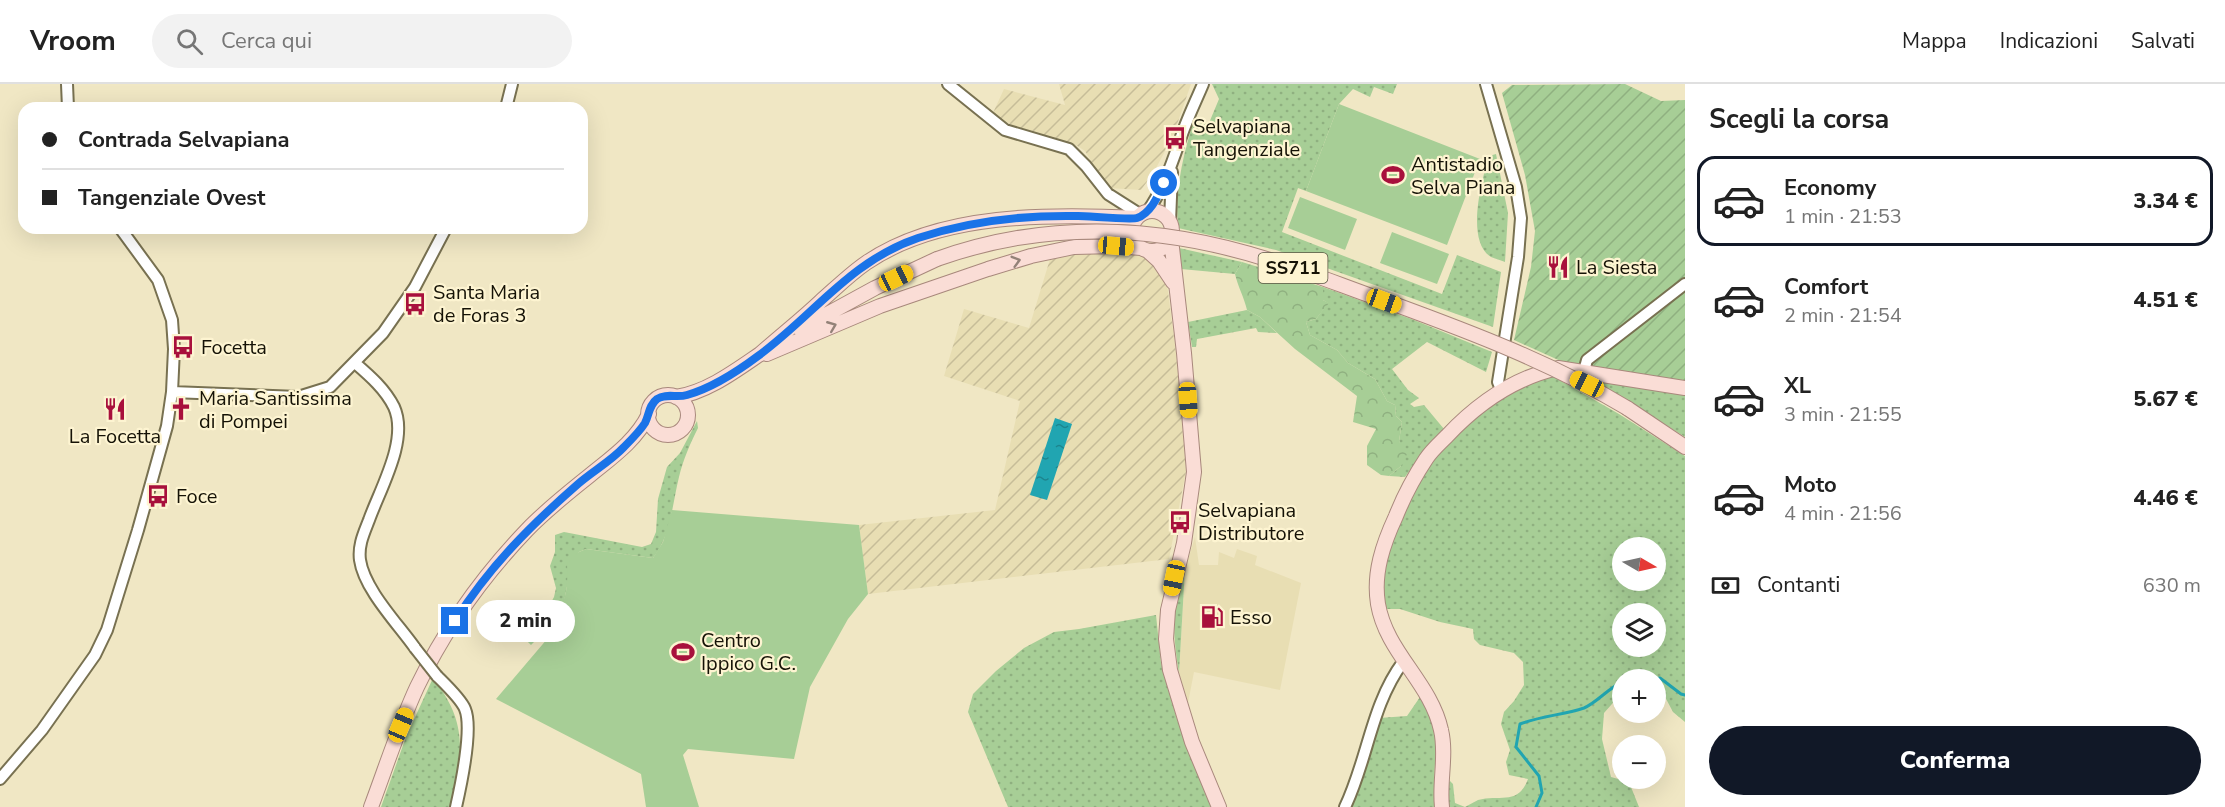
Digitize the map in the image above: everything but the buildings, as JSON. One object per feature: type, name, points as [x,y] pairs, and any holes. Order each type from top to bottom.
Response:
[{"type":"main road","points":[[759,356],[843,280],[867,262],[906,242],[948,228],[1020,218],[1160,213],[1170,222],[1194,472],[1184,543],[1168,610],[1166,639],[1170,670],[1192,742],[1219,807]]},
{"type":"main road","points":[[1142,215],[1132,234],[1134,239],[1167,270],[1176,289]]},
{"type":"main road","name":"SS711","points":[[676,397],[713,384],[813,320],[937,259],[1010,238],[1070,231],[1098,231],[1148,234],[1200,243],[1274,261],[1521,352],[1587,384],[1685,447]]},
{"type":"main road","points":[[759,356],[880,306],[1031,256],[1074,247],[1116,246],[1161,249],[1171,239]]},
{"type":"main road","points":[[1442,807],[1441,729],[1427,697],[1403,662],[1382,622],[1378,603],[1376,579],[1383,543],[1407,490],[1427,457],[1461,421],[1501,389],[1539,372],[1558,368],[1685,388]]},
{"type":"main road","name":"SS711","points":[[688,415],[713,384]]},
{"type":"main road","points":[[371,807],[417,688],[434,654],[476,589],[528,529],[622,449],[644,425],[650,408],[658,398],[676,397],[685,404],[688,415],[685,426],[671,435],[660,433],[651,426],[649,414]]},
{"type":"main road","points":[[622,449],[660,433]]},
{"type":"street","points":[[67,84],[68,102]]},
{"type":"street","points":[[508,102],[512,84]]},
{"type":"street","points":[[948,84],[1005,130],[1069,148],[1108,194],[1142,215],[1155,201],[1173,166]]},
{"type":"street","points":[[1170,222],[1173,166],[1180,140],[1203,84]]},
{"type":"street","points":[[1486,84],[1516,187],[1521,218],[1518,257],[1498,382],[1501,389]]},
{"type":"street","points":[[0,779],[42,730],[96,656],[107,630],[138,530],[167,426],[172,392],[174,350],[172,320],[158,280],[124,234]]},
{"type":"street","points":[[172,392],[298,397],[330,387],[383,333],[415,287],[443,234]]},
{"type":"street","points":[[1584,371],[1587,360],[1685,284]]},
{"type":"street","points":[[355,363],[378,384],[387,396],[395,409],[398,428],[388,474],[360,547],[360,561],[364,576],[385,608],[437,676],[465,708],[466,748],[456,807]]},
{"type":"street","points":[[1345,807],[1360,771],[1374,718],[1388,684],[1403,662]]},
{"type":"shaded area","points":[[1059,84],[1191,84],[1173,136],[1154,172],[1141,190],[1108,188],[1085,151],[1076,145],[1027,132],[992,115],[1004,89],[1065,105]]},
{"type":"shaded area","points":[[1133,252],[1147,256],[1157,265],[1167,284],[1176,353],[1186,471],[1169,559],[868,594],[859,525],[995,510],[1020,401],[944,376],[964,309],[1029,328],[1050,259],[1083,253]]},
{"type":"shaded area","points":[[1195,537],[1199,565],[1218,565],[1219,552],[1234,558],[1237,549],[1257,556],[1255,565],[1301,583],[1280,690],[1194,672],[1188,703],[1179,673],[1185,569]]},
{"type":"green space","points":[[1212,84],[1397,84],[1393,94],[1374,87],[1370,97],[1353,89],[1339,104],[1306,191],[1298,188],[1282,232],[1442,294],[1457,255],[1501,272],[1493,327],[1276,250],[1178,228],[1180,175],[1186,149],[1193,123],[1209,123],[1219,99]]},
{"type":"green space","points":[[1625,84],[1661,101],[1685,100],[1685,382],[1565,363],[1514,340],[1531,267],[1535,231],[1525,175],[1502,93],[1512,85]]},
{"type":"green space","name":"Antistadio Selva Piana","points":[[1339,104],[1480,159],[1447,245],[1306,191]]},
{"type":"green space","points":[[1496,154],[1508,213],[1505,262],[1491,257],[1483,249],[1477,224],[1486,166],[1489,156]]},
{"type":"green space","points":[[1300,197],[1357,219],[1345,250],[1288,228]]},
{"type":"green space","points":[[1392,232],[1449,254],[1437,284],[1380,263]]},
{"type":"green space","points":[[1179,248],[1242,262],[1235,274],[1181,269]]},
{"type":"green space","points":[[1242,262],[1323,287],[1323,300],[1329,303],[1316,319],[1306,322],[1310,335],[1337,350],[1348,363],[1375,379],[1387,401],[1395,405],[1396,416],[1402,422],[1399,441],[1407,454],[1401,466],[1389,476],[1381,475],[1367,465],[1367,446],[1376,429],[1353,422],[1357,396],[1295,349],[1260,317],[1247,310],[1235,274]]},
{"type":"green space","points":[[1323,287],[1414,320],[1492,352],[1486,372],[1427,342],[1392,369],[1408,390],[1419,398],[1410,404],[1414,407],[1424,405],[1444,429],[1405,477],[1389,476],[1401,466],[1402,449],[1399,441],[1402,422],[1396,416],[1395,405],[1387,401],[1375,379],[1348,363],[1337,350],[1310,335],[1306,322],[1316,319],[1328,303],[1323,300]]},
{"type":"green space","points":[[1247,310],[1260,317],[1277,333],[1258,332],[1256,328],[1197,339],[1196,347],[1192,347],[1188,322]]},
{"type":"green space","points":[[1549,374],[1619,414],[1685,456],[1685,722],[1673,712],[1666,699],[1666,669],[1612,669],[1612,704],[1604,713],[1602,739],[1612,777],[1612,789],[1632,789],[1639,807],[1465,807],[1486,798],[1514,796],[1524,787],[1528,779],[1509,775],[1506,762],[1510,750],[1501,724],[1504,712],[1524,685],[1523,662],[1514,653],[1480,645],[1474,639],[1473,629],[1440,622],[1400,609],[1386,609],[1384,572],[1386,561],[1402,516],[1419,479],[1447,442],[1487,407],[1516,389]]},
{"type":"green space","points":[[1592,379],[1685,394],[1685,437]]},
{"type":"green space","points":[[697,421],[698,428],[681,471],[664,540],[653,558],[586,549],[579,552],[569,576],[564,602],[548,628],[531,645],[524,638],[530,627],[541,621],[554,597],[556,588],[550,566],[555,552],[555,535],[564,532],[642,547],[651,544],[656,532],[658,499],[667,467],[680,453]]},
{"type":"green space","name":"Centro Ippico G.C.","points":[[672,510],[859,525],[868,594],[848,619],[810,687],[794,759],[688,749],[683,755],[699,807],[646,807],[641,774],[496,699],[559,625],[555,619],[566,592],[567,563],[586,549],[653,558],[663,542]]},
{"type":"green space","points":[[1185,569],[1179,673],[1174,620],[1177,594]]},
{"type":"green space","points":[[1156,615],[1161,663],[1177,719],[1211,807],[1008,807],[968,712],[973,694],[1024,648],[1054,632]]},
{"type":"green space","points":[[433,678],[453,710],[460,740],[452,807],[381,807],[406,737]]},
{"type":"green space","points":[[1420,697],[1434,727],[1436,744],[1434,783],[1437,807],[1351,807],[1363,778],[1379,718],[1407,716]]},
{"type":"green space","points":[[1450,781],[1453,784],[1455,803],[1465,807],[1449,807],[1447,786]]},
{"type":"water","points":[[1055,418],[1072,424],[1047,500],[1030,495]]},
{"type":"waterway","points":[[1666,683],[1685,695]]},
{"type":"waterway","points":[[1536,807],[1542,793],[1539,776],[1516,747],[1520,724],[1584,708],[1612,688]]},
{"type":"place","name":"Selvapiana Tangenziale","points":[[1175,138]]},
{"type":"place","name":"Antistadio Selva Piana","points":[[1393,175]]},
{"type":"place","name":"La Siesta","points":[[1558,267]]},
{"type":"place","name":"Santa Maria de Foras 3","points":[[415,304]]},
{"type":"place","name":"Focetta","points":[[183,347]]},
{"type":"place","name":"La Focetta","points":[[115,409]]},
{"type":"place","name":"Maria Santissima di Pompei","points":[[181,409]]},
{"type":"place","name":"Foce","points":[[158,496]]},
{"type":"place","name":"Selvapiana Distributore","points":[[1180,522]]},
{"type":"place","name":"Esso","points":[[1212,617]]},
{"type":"place","name":"Centro Ippico G.C.","points":[[683,652]]},
{"type":"route","points":[[455,621],[476,589],[528,529],[622,449],[644,425],[650,408],[658,398],[687,395],[700,390],[759,356],[843,280],[867,262],[906,242],[948,228],[985,221],[1078,216],[1137,218],[1147,212],[1164,183]]}]
